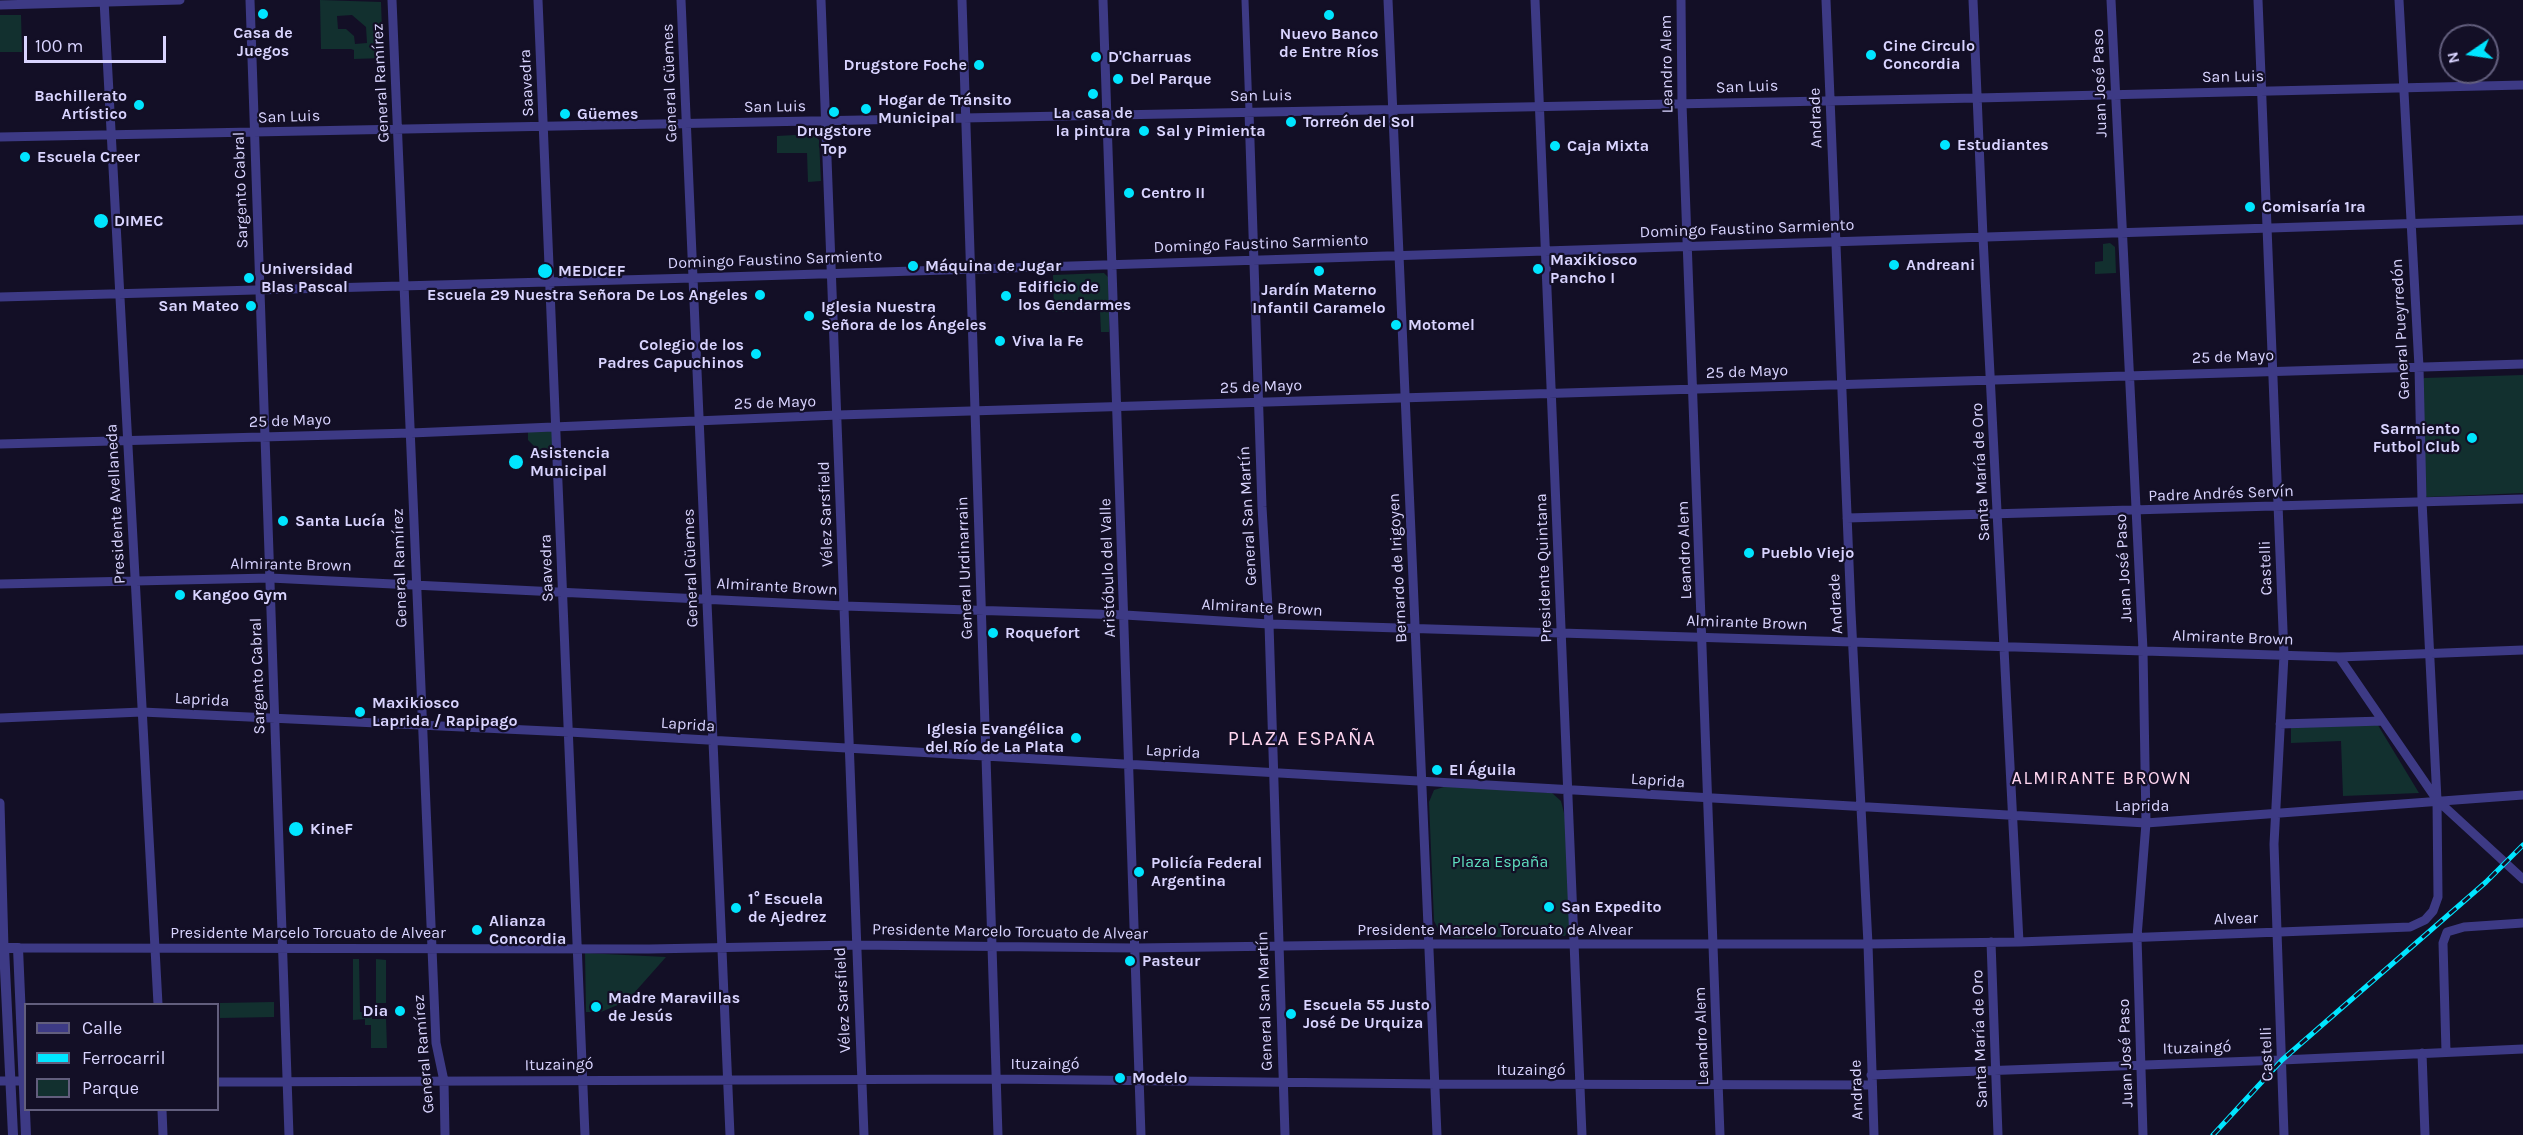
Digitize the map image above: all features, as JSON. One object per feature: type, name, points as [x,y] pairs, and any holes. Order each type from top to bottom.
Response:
[{"type":"street","points":[[0,5],[180,0]]},
{"type":"street","name":"Sargento Cabral","points":[[250,0],[289,1135]]},
{"type":"street","name":"General Ramírez","points":[[392,0],[436,1043],[444,1082],[446,1135]]},
{"type":"street","name":"Saavedra","points":[[538,0],[585,1135]]},
{"type":"street","name":"General Güemes","points":[[681,0],[730,1135]]},
{"type":"street","name":"Vélez Sarsfield","points":[[821,0],[864,1135]]},
{"type":"street","name":"General Urdinarrain","points":[[962,0],[998,1135]]},
{"type":"street","name":"Aristóbulo del Valle","points":[[1103,0],[1142,1135]]},
{"type":"street","points":[[1245,0],[1249,111]]},
{"type":"street","name":"Bernardo de Irigoyen","points":[[1388,0],[1437,1135]]},
{"type":"street","name":"Presidente Quintana","points":[[1535,0],[1582,1135]]},
{"type":"street","name":"Leandro Alem","points":[[1681,0],[1682,104],[1720,1135]]},
{"type":"street","name":"Andrade","points":[[1826,0],[1852,641],[1868,944],[1874,1135]]},
{"type":"street","name":"Santa María de Oro","points":[[1973,0],[2019,942]]},
{"type":"street","name":"Juan José Paso","points":[[2111,0],[2143,650],[2145,823],[2137,937],[2143,1135]]},
{"type":"street","name":"Castelli","points":[[2258,0],[2284,655],[2274,844],[2284,1135]]},
{"type":"street","name":"General Pueyrredón","points":[[2399,0],[2419,367],[2422,501],[2437,800],[2438,897]]},
{"type":"street","name":"Presidente Avellaneda","points":[[104,1],[158,1003]]},
{"type":"street","name":"San Luis","points":[[0,137],[2523,85]]},
{"type":"street","name":"General San Martín","points":[[1249,111],[1258,402],[1269,624],[1285,1135]]},
{"type":"street","name":"Domingo Faustino Sarmiento","points":[[0,297],[693,278],[2523,220]]},
{"type":"street","name":"25 de Mayo","points":[[0,444],[556,428],[838,415],[2523,364]]},
{"type":"street","name":"Padre Andrés Servín","points":[[1847,518],[2523,500]]},
{"type":"street","name":"Almirante Brown","points":[[0,584],[270,578],[844,606],[1125,615],[1269,624],[2339,657],[2523,650]]},
{"type":"street","points":[[2339,657],[2437,800],[2523,879]]},
{"type":"street","name":"Laprida","points":[[0,718],[142,712],[569,732],[2145,823],[2523,795]]},
{"type":"street","points":[[2280,724],[2383,721]]},
{"type":"street","points":[[0,803],[5,1080],[13,1135]]},
{"type":"street","name":"Alvear","points":[[2019,942],[2410,927],[2425,920],[2433,911],[2438,897]]},
{"type":"street","points":[[2446,1052],[2443,943],[2447,932],[2464,927],[2523,923]]},
{"type":"street","name":"Santa María de Oro","points":[[1991,942],[1998,1135]]},
{"type":"street","name":"Presidente Marcelo Torcuato de Alvear","points":[[2,948],[578,948],[856,945],[1136,948],[1430,944],[2019,942]]},
{"type":"street","points":[[18,948],[24,1062]]},
{"type":"street","name":"Ituzaingó","points":[[219,1082],[997,1079],[1719,1085],[1871,1080],[1996,1070],[2523,1049]]},
{"type":"street","points":[[2422,1053],[2425,1135]]},
{"type":"street","points":[[5,1080],[24,1081]]},
{"type":"street","points":[[26,1111],[26,1135]]},
{"type":"street","points":[[162,1111],[163,1135]]},
{"type":"green space","points":[[320,0],[381,2],[383,58],[354,59],[354,50],[351,49],[321,49]],"holes":[[[352,15],[366,27],[367,43],[355,44],[354,36],[346,29],[338,29],[337,16]]]},
{"type":"green space","points":[[0,15],[21,15],[22,52],[0,52]]},
{"type":"green space","points":[[813,134],[819,140],[821,181],[808,182],[807,153],[777,153],[777,136]]},
{"type":"green space","points":[[2110,243],[2115,247],[2116,273],[2095,274],[2095,262],[2103,261],[2103,244]]},
{"type":"green space","points":[[1104,273],[1109,278],[1109,332],[1101,332],[1100,311],[1054,312],[1053,275]]},
{"type":"green space","name":"Sarmiento Futbol Club","points":[[2523,375],[2523,493],[2427,497],[2423,492],[2418,384],[2424,378]]},
{"type":"green space","points":[[528,431],[552,431],[552,455],[543,455],[528,440]]},
{"type":"green space","points":[[2373,717],[2419,793],[2343,796],[2341,741],[2291,743],[2291,720]]},
{"type":"green space","name":"Plaza España","points":[[1447,786],[1552,793],[1561,801],[1566,821],[1571,926],[1565,936],[1455,938],[1440,932],[1434,921],[1429,802],[1434,790]]},
{"type":"green space","points":[[585,953],[666,957],[627,1001],[601,1012],[586,1012]]},
{"type":"green space","points":[[353,959],[359,959],[360,1012],[372,1012],[372,1019],[386,1019],[387,1048],[371,1048],[371,1025],[365,1025],[365,1019],[353,1020]]},
{"type":"green space","points":[[376,959],[386,960],[386,1003],[376,1003]]},
{"type":"green space","points":[[274,1002],[274,1017],[220,1018],[220,1003]]},
{"type":"railway","points":[[2213,1135],[2282,1060],[2486,882],[2523,845]]},
{"type":"place","name":"Casa de Juegos","points":[[263,14]]},
{"type":"place","name":"Nuevo Banco de Entre Ríos","points":[[1329,15]]},
{"type":"place","name":"Cine Circulo Concordia","points":[[1871,55]]},
{"type":"place","name":"D'Charruas","points":[[1096,57]]},
{"type":"place","name":"Drugstore Foche","points":[[979,65]]},
{"type":"place","name":"Del Parque","points":[[1118,79]]},
{"type":"place","name":"La casa de la pintura","points":[[1093,94]]},
{"type":"place","name":"Bachillerato Artístico","points":[[139,105]]},
{"type":"place","name":"Hogar de Tránsito Municipal","points":[[866,109]]},
{"type":"place","name":"Drugstore Top","points":[[834,112]]},
{"type":"place","name":"Güemes","points":[[565,114]]},
{"type":"place","name":"Torreón del Sol","points":[[1291,122]]},
{"type":"place","name":"Sal y Pimienta","points":[[1144,131]]},
{"type":"place","name":"Estudiantes","points":[[1945,145]]},
{"type":"place","name":"Caja Mixta","points":[[1555,146]]},
{"type":"place","name":"Escuela Creer","points":[[25,157]]},
{"type":"place","name":"Centro II","points":[[1129,193]]},
{"type":"place","name":"Comisaría 1ra","points":[[2250,207]]},
{"type":"place","name":"DIMEC","points":[[101,221]]},
{"type":"place","name":"Andreani","points":[[1894,265]]},
{"type":"place","name":"Máquina de Jugar","points":[[913,266]]},
{"type":"place","name":"Maxikiosco Pancho I","points":[[1538,269]]},
{"type":"place","name":"MEDICEF","points":[[545,271]]},
{"type":"place","name":"Jardín Materno Infantil Caramelo","points":[[1319,271]]},
{"type":"place","name":"Universidad Blas Pascal","points":[[249,278]]},
{"type":"place","name":"Escuela 29 Nuestra Señora De Los Angeles","points":[[760,295]]},
{"type":"place","name":"Edificio de los Gendarmes","points":[[1006,296]]},
{"type":"place","name":"San Mateo","points":[[251,306]]},
{"type":"place","name":"Iglesia Nuestra Señora de los Ángeles","points":[[809,316]]},
{"type":"place","name":"Motomel","points":[[1396,325]]},
{"type":"place","name":"Viva la Fe","points":[[1000,341]]},
{"type":"place","name":"Colegio de los Padres Capuchinos","points":[[756,354]]},
{"type":"place","name":"Sarmiento Futbol Club","points":[[2472,438]]},
{"type":"place","name":"Asistencia Municipal","points":[[516,462]]},
{"type":"place","name":"Santa Lucía","points":[[283,521]]},
{"type":"place","name":"Pueblo Viejo","points":[[1749,553]]},
{"type":"place","name":"Kangoo Gym","points":[[180,595]]},
{"type":"place","name":"Roquefort","points":[[993,633]]},
{"type":"place","name":"Maxikiosco Laprida / Rapipago","points":[[360,712]]},
{"type":"place","name":"Iglesia Evangélica del Río de La Plata","points":[[1076,738]]},
{"type":"place","name":"El Águila","points":[[1437,770]]},
{"type":"place","name":"KineF","points":[[296,829]]},
{"type":"place","name":"Policía Federal Argentina","points":[[1139,872]]},
{"type":"place","name":"San Expedito","points":[[1549,907]]},
{"type":"place","name":"1° Escuela de Ajedrez","points":[[736,908]]},
{"type":"place","name":"Alianza Concordia","points":[[477,930]]},
{"type":"place","name":"Pasteur","points":[[1130,961]]},
{"type":"place","name":"Madre Maravillas de Jesús","points":[[596,1007]]},
{"type":"place","name":"Dia","points":[[400,1011]]},
{"type":"place","name":"Escuela 55 Justo José De Urquiza","points":[[1291,1014]]},
{"type":"place","name":"Modelo","points":[[1120,1078]]},
{"type":"district","name":"PLAZA ESPAÑA","points":[[1302,739]]},
{"type":"district","name":"ALMIRANTE BROWN","points":[[2102,779]]}]
